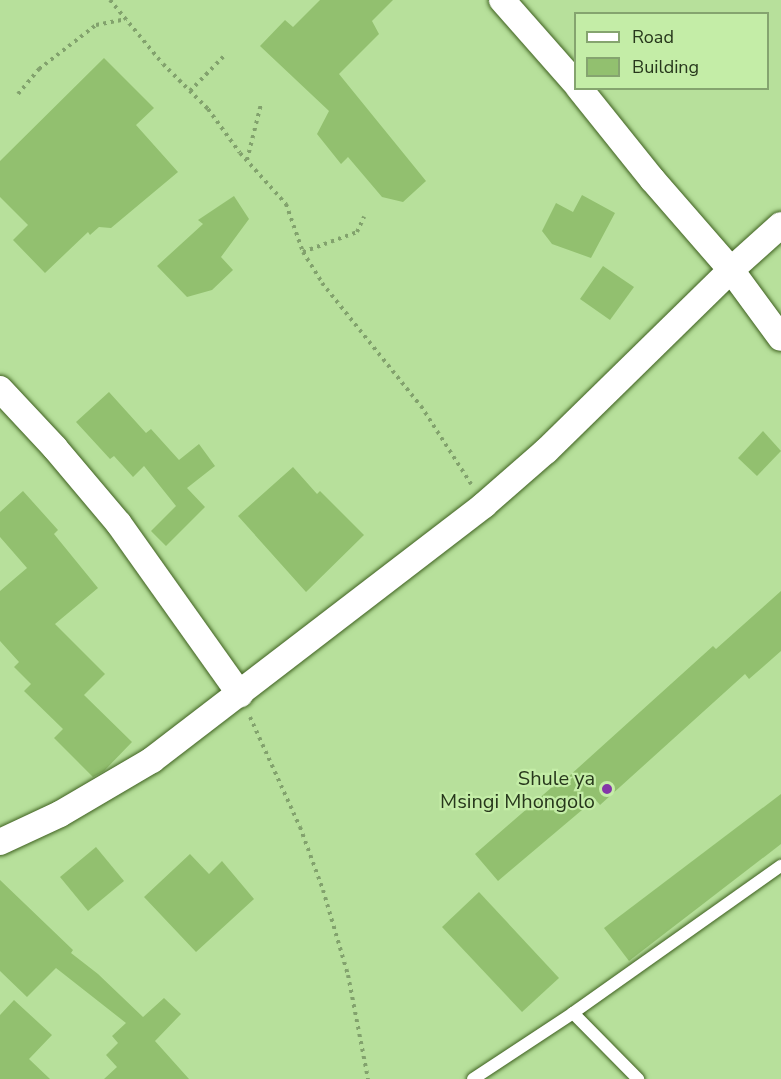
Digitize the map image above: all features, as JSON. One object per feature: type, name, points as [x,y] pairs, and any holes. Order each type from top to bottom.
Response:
[{"type":"street","points":[[502,0],[574,82]]},
{"type":"street","points":[[581,90],[731,270],[781,338]]},
{"type":"street","points":[[0,842],[60,814],[152,759],[240,694],[484,505],[546,451],[731,270],[781,225]]},
{"type":"street","points":[[0,389],[56,448],[119,524],[240,694]]},
{"type":"lane","points":[[473,1079],[573,1013],[781,866]]},
{"type":"lane","points":[[573,1013],[638,1079]]},
{"type":"path","points":[[111,0],[163,64],[208,109],[246,160],[286,204],[303,252],[322,283],[421,406],[484,505]]},
{"type":"path","points":[[18,94],[39,69],[96,25],[127,19]]},
{"type":"path","points":[[190,91],[226,54]]},
{"type":"path","points":[[246,160],[261,104]]},
{"type":"path","points":[[303,252],[357,232],[364,217]]},
{"type":"path","points":[[240,694],[300,826],[323,891],[348,975],[368,1079]]},
{"type":"building","points":[[320,0],[393,0],[372,21],[379,34],[339,74],[426,181],[403,202],[382,197],[348,157],[341,164],[317,134],[329,111],[260,46],[285,20],[293,27]]},
{"type":"building","points":[[104,58],[154,108],[136,125],[178,172],[111,228],[99,227],[90,235],[88,232],[45,273],[13,240],[28,225],[0,197],[0,161]]},
{"type":"building","points":[[582,195],[615,213],[591,258],[552,244],[542,231],[556,203],[573,212]]},
{"type":"building","points":[[234,196],[249,219],[221,257],[233,270],[212,290],[187,297],[157,266],[203,224],[198,220]]},
{"type":"building","points":[[603,266],[634,287],[610,320],[580,299]]},
{"type":"building","points":[[109,392],[146,433],[151,429],[179,460],[199,444],[215,466],[187,488],[205,507],[166,546],[151,531],[176,506],[144,466],[133,477],[114,456],[110,459],[76,422]]},
{"type":"building","points":[[763,431],[781,451],[757,476],[738,458]]},
{"type":"building","points":[[293,467],[317,494],[320,491],[364,535],[306,592],[238,516]]},
{"type":"building","points":[[23,491],[58,530],[54,534],[98,588],[55,624],[105,674],[84,695],[132,742],[104,771],[93,777],[54,738],[63,729],[24,691],[31,684],[14,667],[19,662],[0,641],[0,591],[27,568],[0,537],[0,512]]},
{"type":"building","points":[[781,591],[781,651],[749,679],[745,674],[600,805],[595,799],[498,881],[475,854],[566,775],[568,777],[713,646],[716,649]]},
{"type":"building","points":[[781,794],[781,844],[629,961],[604,928]]},
{"type":"building","points":[[96,847],[124,881],[88,911],[60,877]]},
{"type":"building","points":[[190,854],[209,874],[222,861],[254,899],[196,952],[144,897]]},
{"type":"building","points":[[0,880],[73,950],[71,953],[98,974],[143,1017],[164,998],[181,1014],[155,1041],[189,1079],[104,1079],[117,1067],[106,1055],[118,1043],[112,1036],[126,1023],[56,968],[27,997],[0,971]]},
{"type":"building","points":[[479,892],[559,978],[522,1012],[442,927]]},
{"type":"building","points":[[14,1000],[52,1035],[29,1059],[50,1079],[0,1079],[0,1015]]},
{"type":"place","name":"Shule ya Msingi Mhongolo","points":[[607,789]]}]
